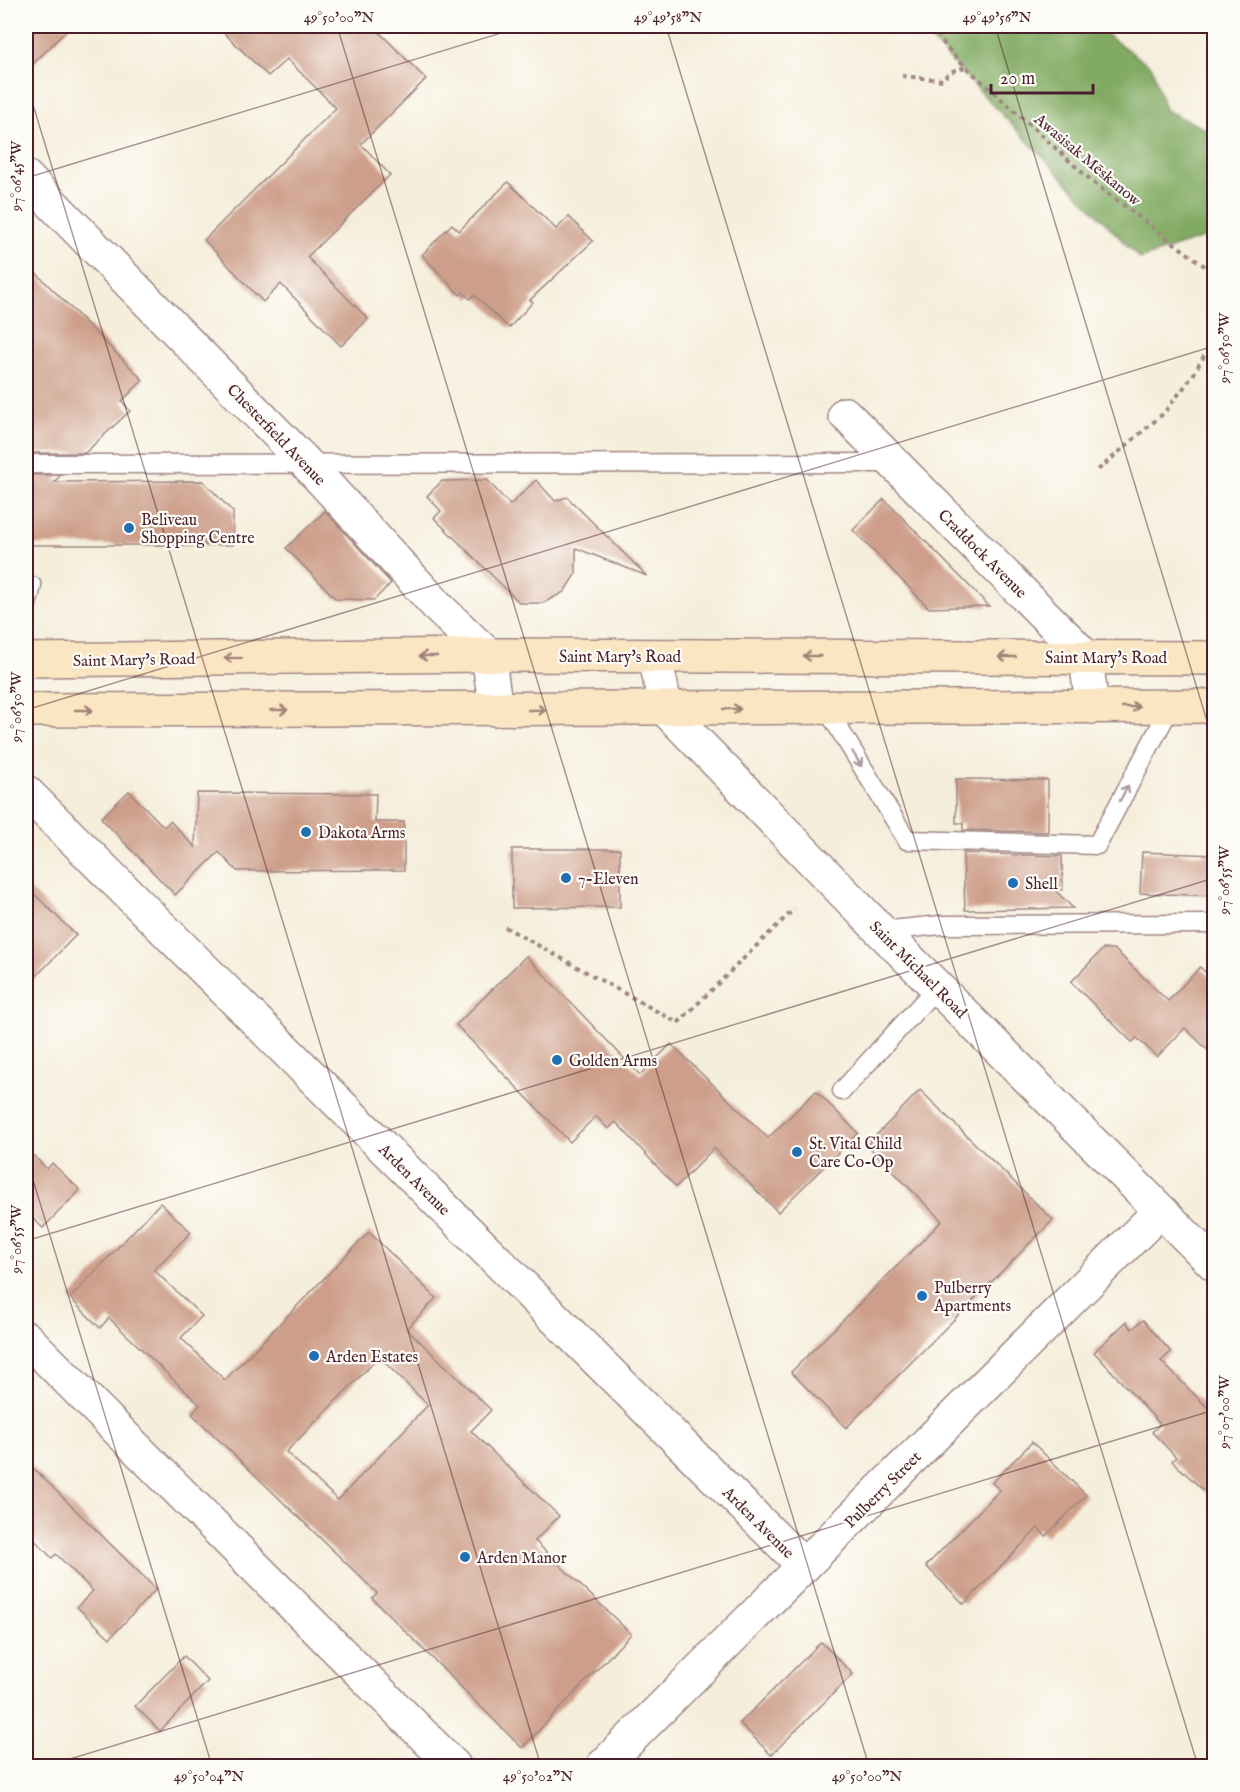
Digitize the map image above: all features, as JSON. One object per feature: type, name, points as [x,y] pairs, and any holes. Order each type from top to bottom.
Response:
[{"type":"main road","name":"Saint Mary's Road","points":[[26,660],[488,656],[1215,658]]},
{"type":"main road","points":[[26,710],[666,710],[1215,706]]},
{"type":"street","name":"Chesterfield Avenue","points":[[26,177],[307,464],[442,611],[488,656]]},
{"type":"street","name":"Craddock Avenue","points":[[845,414],[1086,657]]},
{"type":"street","points":[[488,656],[496,709]]},
{"type":"street","points":[[656,656],[666,710]]},
{"type":"street","points":[[1086,657],[1092,707]]},
{"type":"street","name":"Saint Michael Road","points":[[666,710],[881,931],[1215,1264]]},
{"type":"street","name":"Arden Avenue","points":[[26,792],[804,1566]]},
{"type":"street","name":"Pulberry Street","points":[[603,1767],[1160,1211]]},
{"type":"street","points":[[26,1338],[454,1767]]},
{"type":"lane","points":[[26,464],[895,464]]},
{"type":"lane","points":[[26,608],[32,586]]},
{"type":"lane","points":[[827,709],[907,840],[1097,845],[1171,706]]},
{"type":"lane","points":[[881,931],[941,925],[1215,924]]},
{"type":"lane","points":[[842,1091],[937,987]]},
{"type":"path","name":"Awasisak Mēskanow","points":[[933,26],[946,47],[966,67],[1095,184],[1215,273]]},
{"type":"path","points":[[902,76],[943,80],[949,72],[966,67]]},
{"type":"path","points":[[1098,470],[1164,413],[1192,377],[1215,338]]},
{"type":"path","points":[[505,927],[678,1023],[794,909]]},
{"type":"green space","points":[[918,26],[1094,26],[1152,67],[1165,110],[1214,133],[1214,206],[1206,237],[1140,259]]},
{"type":"building","points":[[26,26],[71,26],[26,71]]},
{"type":"building","points":[[217,26],[373,26],[426,79],[361,144],[390,175],[307,257],[368,319],[341,346],[281,284],[263,302],[204,240],[336,108],[287,59],[268,76]]},
{"type":"building","points":[[508,182],[556,229],[569,217],[593,241],[530,300],[533,302],[509,328],[474,295],[470,299],[463,292],[460,295],[422,255],[452,224],[459,231]]},
{"type":"building","points":[[26,263],[143,380],[122,401],[130,411],[85,453],[26,453]]},
{"type":"building","name":"Beliveau Shopping Centre","points":[[26,475],[61,475],[54,482],[203,481],[233,512],[233,545],[26,545]]},
{"type":"building","points":[[487,480],[510,505],[536,480],[555,501],[567,497],[647,576],[576,548],[576,573],[564,592],[543,603],[520,603],[434,518],[441,511],[427,496],[442,481]]},
{"type":"building","points":[[884,499],[989,606],[929,608],[853,530]]},
{"type":"building","points":[[325,511],[391,583],[374,600],[336,599],[286,548]]},
{"type":"building","points":[[956,779],[1048,780],[1048,832],[963,830],[963,823],[956,823]]},
{"type":"building","name":"Dakota Arms","points":[[129,791],[164,827],[170,821],[195,847],[197,793],[376,794],[375,822],[404,822],[404,870],[237,871],[219,852],[175,895],[101,818]]},
{"type":"building","name":"7-Eleven","points":[[512,849],[620,849],[620,907],[512,908]]},
{"type":"building","points":[[1142,852],[1215,855],[1215,896],[1140,893]]},
{"type":"building","name":"Shell","points":[[963,853],[1062,856],[1063,890],[1054,889],[1073,908],[965,910]]},
{"type":"building","points":[[26,886],[76,935],[26,987]]},
{"type":"building","points":[[1103,949],[1114,949],[1168,1001],[1200,967],[1215,981],[1215,1057],[1185,1028],[1157,1057],[1137,1038],[1132,1042],[1071,982]]},
{"type":"building","name":"Golden Arms","points":[[526,956],[640,1075],[671,1044],[768,1138],[816,1091],[858,1133],[778,1212],[714,1148],[676,1187],[616,1122],[608,1129],[596,1116],[570,1142],[456,1025]]},
{"type":"building","name":"Pulberry Apartments","points":[[920,1090],[1053,1220],[846,1428],[791,1372],[942,1221],[867,1145]]},
{"type":"building","points":[[26,1148],[47,1169],[52,1163],[80,1190],[43,1228],[26,1212]]},
{"type":"building","points":[[160,1203],[191,1232],[154,1270],[202,1316],[181,1338],[225,1380],[369,1232],[436,1298],[407,1329],[491,1410],[471,1431],[559,1516],[535,1541],[631,1634],[522,1748],[372,1598],[377,1593],[192,1414],[200,1405],[109,1318],[100,1328],[70,1298]],"holes":[[[379,1357],[428,1405],[338,1500],[286,1452]]]},
{"type":"building","points":[[1143,1320],[1171,1352],[1161,1361],[1215,1415],[1215,1501],[1172,1461],[1176,1457],[1152,1432],[1160,1424],[1094,1352],[1126,1322],[1132,1329]]},
{"type":"building","points":[[1032,1442],[1086,1495],[1046,1536],[1038,1528],[964,1604],[926,1566],[1000,1490],[992,1483]]},
{"type":"building","points":[[26,1461],[156,1589],[110,1638],[77,1607],[93,1591],[56,1554],[52,1558],[26,1531]]},
{"type":"building","points":[[821,1642],[853,1674],[771,1755],[740,1723]]},
{"type":"building","points":[[184,1656],[208,1681],[160,1731],[135,1706]]},
{"type":"place","name":"Beliveau Shopping Centre","points":[[129,528]]},
{"type":"place","name":"Dakota Arms","points":[[306,832]]},
{"type":"place","name":"7-Eleven","points":[[566,878]]},
{"type":"place","name":"Shell","points":[[1013,883]]},
{"type":"place","name":"Golden Arms","points":[[557,1060]]},
{"type":"place","name":"St. Vital Child Care Co-Op","points":[[797,1152]]},
{"type":"place","name":"Pulberry Apartments","points":[[922,1296]]},
{"type":"place","name":"Arden Estates","points":[[314,1356]]},
{"type":"place","name":"Arden Manor","points":[[465,1557]]}]
